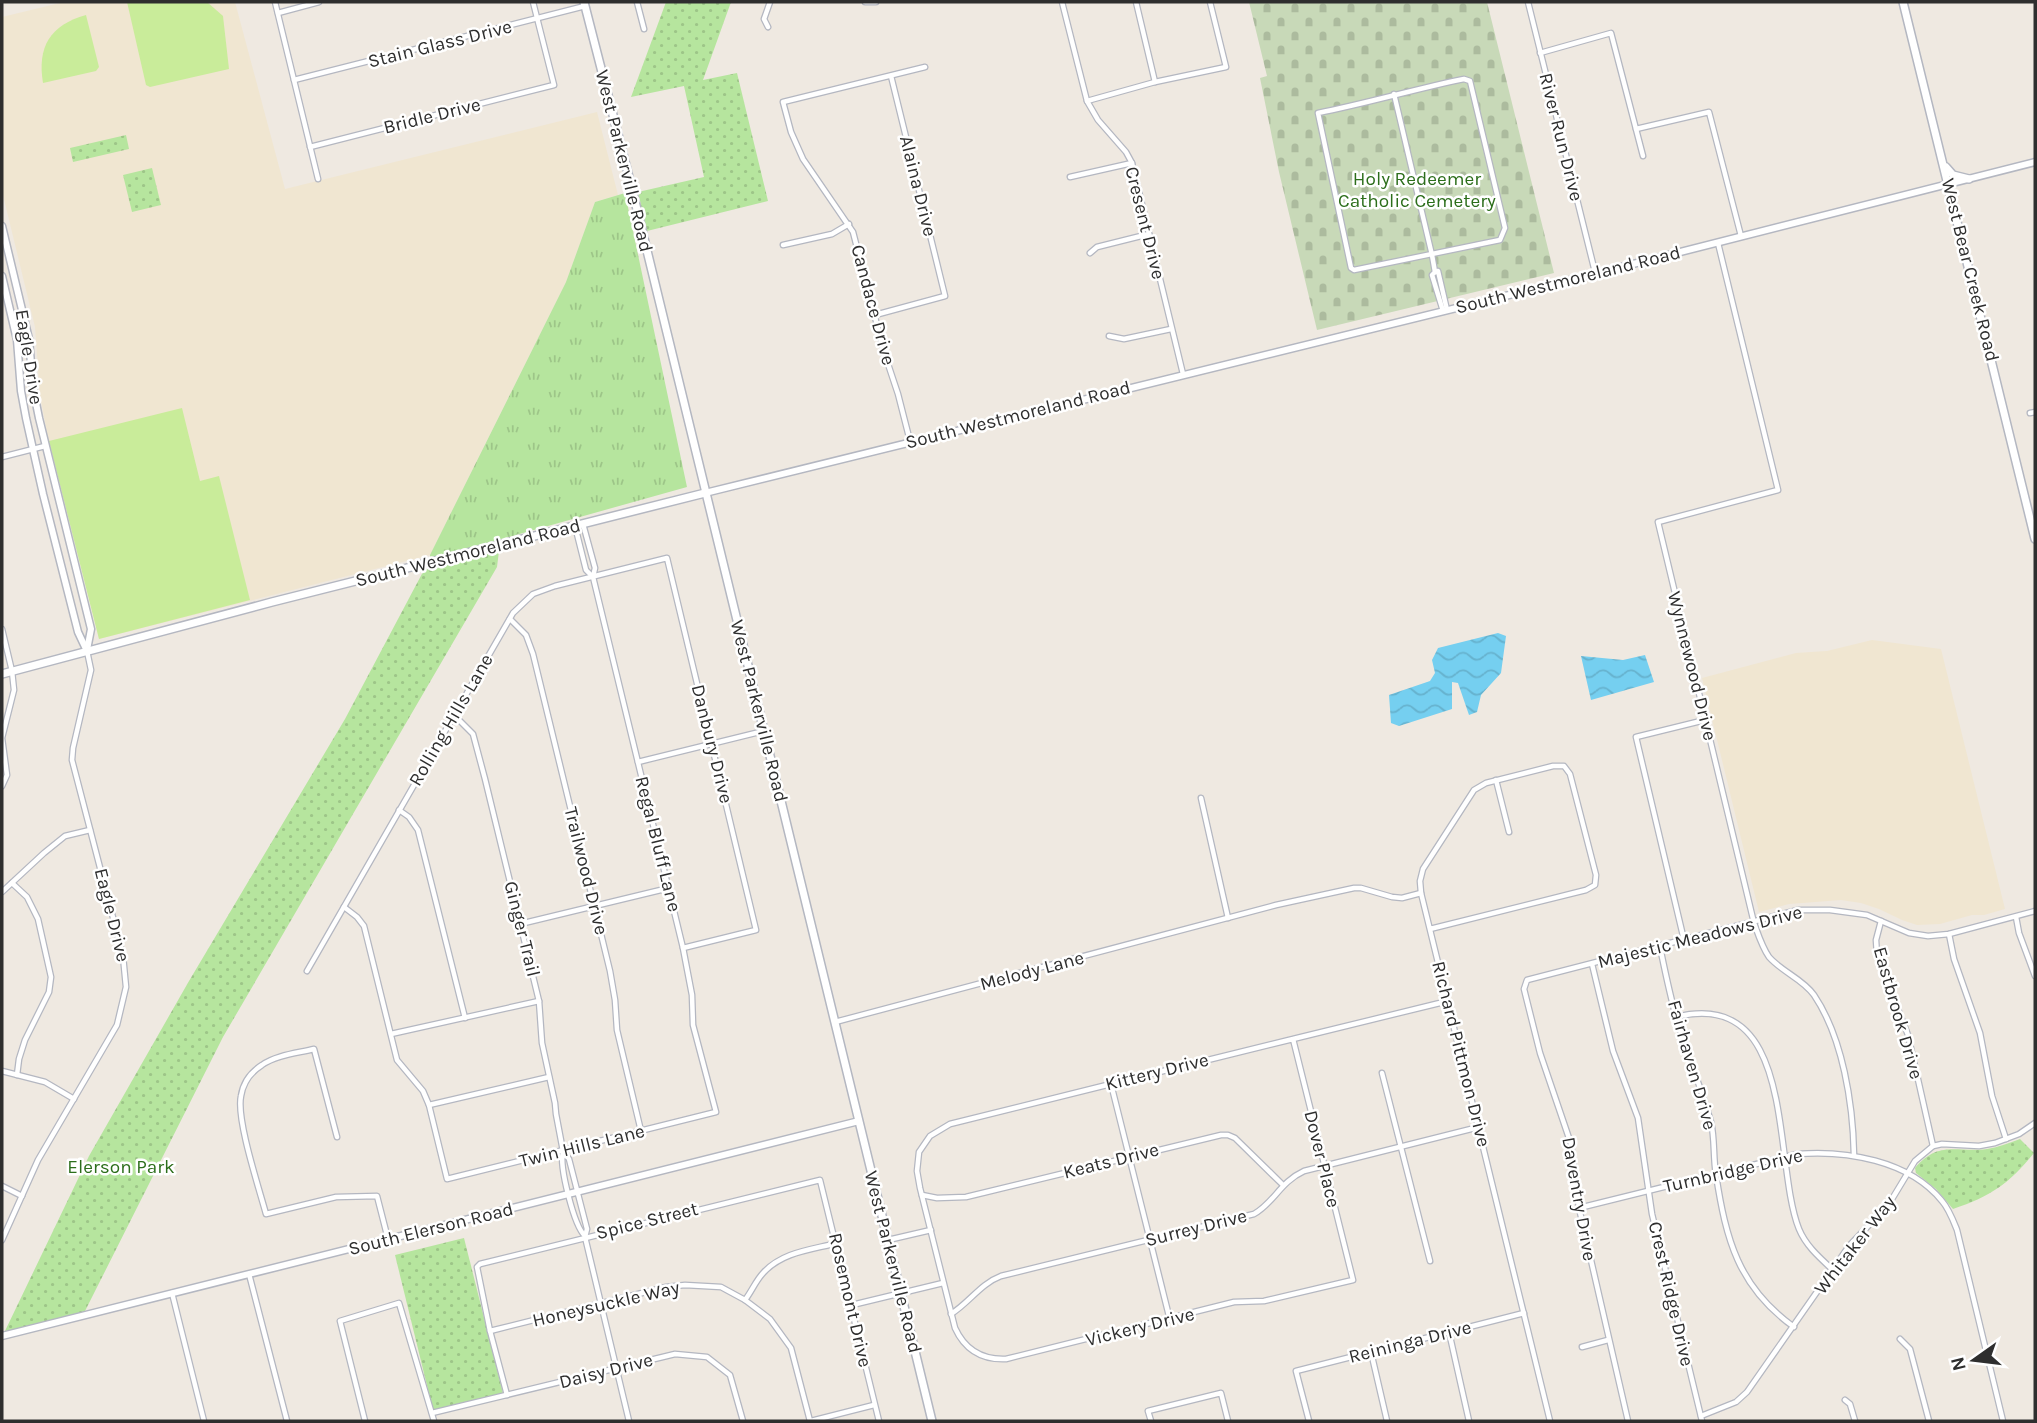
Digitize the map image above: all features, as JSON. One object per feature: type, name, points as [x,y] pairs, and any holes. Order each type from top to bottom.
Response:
[{"type":"main road","name":"West Bear Creek Road","points":[[1903,2],[2035,539]]},
{"type":"main road","name":"West Parkerville Road","points":[[585,4],[932,1421]]},
{"type":"main road","points":[[1942,160],[1953,175],[1969,179]]},
{"type":"main road","name":"South Westmoreland Road","points":[[2,674],[705,492]]},
{"type":"street","points":[[275,2],[318,179]]},
{"type":"street","points":[[278,13],[319,2]]},
{"type":"street","points":[[533,2],[537,19]]},
{"type":"street","points":[[637,2],[644,29]]},
{"type":"street","points":[[768,27],[764,19],[770,2]]},
{"type":"street","points":[[865,2],[876,2]]},
{"type":"street","name":"Cresent Drive","points":[[1062,2],[1087,101],[1098,120],[1126,152],[1132,163],[1182,374]]},
{"type":"street","points":[[1136,2],[1156,82]]},
{"type":"street","points":[[1087,101],[1156,82],[1227,67],[1210,2]]},
{"type":"street","name":"River Run Drive","points":[[1528,2],[1595,272]]},
{"type":"street","name":"Stain Glass Drive","points":[[294,80],[537,19],[585,4]]},
{"type":"street","name":"Bridle Drive","points":[[310,147],[554,85],[537,19]]},
{"type":"street","points":[[1540,53],[1611,33],[1643,156]]},
{"type":"street","points":[[891,76],[925,67]]},
{"type":"street","name":"Candace Drive","points":[[891,76],[783,102],[791,132],[803,159],[849,224],[857,243],[910,441]]},
{"type":"street","name":"Alaina Drive","points":[[875,315],[945,296],[891,76]]},
{"type":"street","points":[[1464,79],[1470,81],[1505,228],[1500,240],[1354,270],[1351,268],[1318,113],[1377,101],[1394,94],[1464,79]]},
{"type":"street","points":[[1394,94],[1432,254],[1435,272],[1432,275],[1445,311]]},
{"type":"street","points":[[1636,130],[1709,112],[1741,236]]},
{"type":"street","name":"South Westmoreland Road","points":[[705,492],[1445,311],[2035,162]]},
{"type":"street","points":[[1070,177],[1132,163]]},
{"type":"street","points":[[783,245],[832,234],[849,224]]},
{"type":"street","name":"Eagle Drive","points":[[2,226],[29,338],[33,388],[91,629],[87,650]]},
{"type":"street","points":[[1090,253],[1097,247],[1149,234]]},
{"type":"street","name":"Wynnewood Drive","points":[[1718,243],[1778,490],[1657,522],[1754,923],[1769,956],[1813,994],[1834,1037],[1850,1099],[1854,1155]]},
{"type":"street","points":[[2,277],[13,274]]},
{"type":"street","name":"Eagle Drive","points":[[2,277],[17,340],[21,391],[33,449],[78,632],[87,650],[92,670],[72,760],[123,956],[126,987],[117,1025],[38,1160],[2,1240]]},
{"type":"street","points":[[1109,336],[1124,339],[1171,329]]},
{"type":"street","points":[[2,457],[46,446]]},
{"type":"street","name":"Regal Bluff Lane","points":[[579,525],[586,570],[593,577],[669,888],[692,995],[693,1025],[716,1112]]},
{"type":"street","name":"Rolling Hills Lane","points":[[307,971],[513,613],[533,594],[555,586],[667,558]]},
{"type":"street","name":"Danbury Drive","points":[[667,558],[756,930],[683,948]]},
{"type":"street","name":"Trailwood Drive","points":[[510,619],[526,635],[533,654],[610,971],[617,1030],[641,1131]]},
{"type":"street","points":[[2,629],[14,690],[2,738],[6,775],[2,786]]},
{"type":"street","name":"Ginger Trail","points":[[454,715],[473,734],[539,1001],[542,1043],[563,1151],[561,1160],[579,1231],[585,1237]]},
{"type":"street","points":[[1684,940],[1636,737],[1705,720]]},
{"type":"street","points":[[638,762],[764,731]]},
{"type":"street","name":"Richard Pittmon Drive","points":[[1430,929],[1586,890],[1594,885],[1596,875],[1570,774],[1564,766],[1553,766],[1496,780],[1474,790],[1423,870],[1420,881],[1421,893],[1550,1421]]},
{"type":"street","points":[[1496,780],[1508,832]]},
{"type":"street","points":[[1201,798],[1228,918]]},
{"type":"street","points":[[399,810],[410,817],[418,830],[465,1018]]},
{"type":"street","points":[[2,892],[65,836],[90,830]]},
{"type":"street","points":[[12,883],[27,897],[38,919],[51,977],[49,992],[25,1040],[17,1075]]},
{"type":"street","points":[[520,924],[669,888]]},
{"type":"street","name":"Melody Lane","points":[[835,1022],[1228,918],[1353,888],[1402,898],[1421,893]]},
{"type":"street","points":[[344,907],[364,926],[397,1060],[422,1091],[429,1105],[549,1077]]},
{"type":"street","name":"Majestic Meadows Drive","points":[[1527,980],[1798,911],[1830,909],[1867,915],[1919,935],[1949,934],[2035,911]]},
{"type":"street","points":[[2016,917],[2035,976]]},
{"type":"street","name":"Eastbrook Drive","points":[[1881,921],[1877,955],[1908,1035],[1933,1146]]},
{"type":"street","points":[[1949,934],[1954,958],[1980,1033],[1992,1096],[2006,1139]]},
{"type":"street","name":"Fairhaven Drive","points":[[1660,947],[1676,1017],[1712,1129],[1716,1173],[1727,1229],[1741,1269],[1753,1289],[1769,1307],[1794,1327]]},
{"type":"street","name":"Crest Ridge Drive","points":[[1592,964],[1614,1051],[1638,1118],[1648,1191],[1702,1418]]},
{"type":"street","name":"Daventry Drive","points":[[1527,980],[1524,989],[1540,1053],[1571,1144],[1579,1208],[1628,1421]]},
{"type":"street","points":[[391,1034],[539,1001]]},
{"type":"street","name":"Kittery Drive","points":[[922,1195],[917,1171],[919,1152],[930,1136],[950,1124],[1448,1001]]},
{"type":"street","points":[[1676,1017],[1701,1013],[1717,1014],[1746,1031],[1757,1042],[1767,1063],[1775,1092],[1784,1157],[1800,1231],[1814,1252],[1833,1269]]},
{"type":"street","name":"Dover Place","points":[[1293,1039],[1353,1280]]},
{"type":"street","points":[[337,1137],[314,1049],[263,1063],[247,1081],[241,1096],[240,1114],[266,1214],[336,1197],[377,1196],[388,1240]]},
{"type":"street","points":[[2,1071],[45,1082],[74,1099]]},
{"type":"street","points":[[1382,1073],[1430,1261]]},
{"type":"street","points":[[1111,1084],[1170,1320]]},
{"type":"street","name":"Twin Hills Lane","points":[[429,1105],[447,1179],[716,1112]]},
{"type":"street","name":"South Elerson Road","points":[[2,1336],[859,1121]]},
{"type":"street","points":[[1933,1146],[1979,1146],[2019,1134],[2035,1123]]},
{"type":"street","name":"Surrey Drive","points":[[951,1314],[962,1308],[989,1280],[1254,1214],[1293,1176],[1479,1127]]},
{"type":"street","name":"Keats Drive","points":[[922,1195],[937,1198],[966,1197],[1228,1135],[1235,1138],[1283,1185]]},
{"type":"street","name":"Whitaker Way","points":[[1702,1418],[1735,1402],[1747,1392],[1849,1246],[1889,1205],[1915,1161],[1933,1146]]},
{"type":"street","name":"Ginger Trail","points":[[563,1151],[569,1159],[629,1421]]},
{"type":"street","name":"Turnbridge Drive","points":[[1579,1208],[1784,1157],[1819,1152],[1854,1155],[1907,1173],[1942,1199],[1950,1213],[2002,1421]]},
{"type":"street","name":"Spice Street","points":[[490,1331],[477,1267],[480,1264],[820,1180]]},
{"type":"street","name":"Rosemont Drive","points":[[820,1180],[878,1421]]},
{"type":"street","points":[[2,1186],[22,1196]]},
{"type":"street","name":"Vickery Drive","points":[[922,1195],[951,1314],[961,1342],[983,1357],[996,1359],[1024,1355],[1234,1302],[1264,1301],[1353,1280]]},
{"type":"street","points":[[887,1240],[931,1230]]},
{"type":"street","points":[[744,1300],[753,1291],[761,1274],[785,1256],[836,1244]]},
{"type":"street","points":[[249,1274],[287,1421]]},
{"type":"street","points":[[852,1305],[943,1283]]},
{"type":"street","name":"Honeysuckle Way","points":[[490,1331],[666,1287],[721,1287],[770,1320],[791,1348],[811,1421]]},
{"type":"street","points":[[172,1293],[204,1421]]},
{"type":"street","points":[[365,1421],[340,1321],[399,1303],[434,1421]]},
{"type":"street","name":"Reininga Drive","points":[[1309,1421],[1296,1371],[1524,1313]]},
{"type":"street","points":[[490,1331],[507,1395]]},
{"type":"street","points":[[1449,1332],[1469,1421]]},
{"type":"street","points":[[1900,1339],[1910,1349],[1929,1421]]},
{"type":"street","points":[[1582,1347],[1608,1340]]},
{"type":"street","points":[[1371,1352],[1387,1421]]},
{"type":"street","name":"Daisy Drive","points":[[432,1413],[675,1354],[707,1357],[730,1375],[743,1421]]},
{"type":"street","points":[[1151,1421],[1148,1412],[1221,1393],[1228,1421]]},
{"type":"street","points":[[1845,1400],[1850,1404],[1855,1421]]},
{"type":"street","points":[[811,1421],[874,1405]]},
{"type":"shaded area","points":[[64,2],[235,2],[285,189],[597,112],[618,195],[595,202],[566,282],[430,555],[99,639],[48,438],[40,395],[35,327],[2,191],[2,17]]},
{"type":"shaded area","points":[[1872,640],[1941,649],[2005,909],[1940,924],[1917,925],[1861,903],[1841,900],[1789,904],[1759,912],[1702,678],[1796,653],[1827,651]]},
{"type":"green space","points":[[127,2],[207,2],[223,16],[229,69],[150,87],[146,85]]},
{"type":"green space","points":[[666,2],[731,2],[703,80],[737,73],[768,201],[647,231],[638,192],[704,177],[684,86],[631,97]]},
{"type":"green space","name":"Holy Redeemer Catholic Cemetery","points":[[1249,2],[1487,2],[1554,273],[1317,330],[1279,172],[1260,78],[1267,76]]},
{"type":"green space","points":[[86,15],[99,67],[96,71],[43,83],[42,59],[49,39],[63,25]]},
{"type":"green space","points":[[126,135],[129,149],[73,162],[70,148]]},
{"type":"green space","points":[[152,168],[161,205],[132,212],[123,175]]},
{"type":"green space","points":[[625,193],[687,487],[430,559],[566,282],[595,202]]},
{"type":"green space","points":[[182,408],[200,481],[219,476],[250,600],[99,639],[49,441]]},
{"type":"green space","name":"Elerson Park","points":[[499,551],[497,567],[223,1037],[83,1315],[5,1331],[89,1156],[189,981],[345,719],[424,570]]},
{"type":"green space","points":[[2020,1139],[2034,1153],[2016,1173],[1989,1194],[1953,1209],[1936,1189],[1916,1173],[1915,1168],[1924,1159],[1940,1151],[1987,1149]]},
{"type":"green space","points":[[464,1238],[503,1393],[433,1410],[395,1255]]},
{"type":"water","points":[[1498,633],[1506,636],[1501,673],[1481,695],[1477,712],[1469,715],[1458,683],[1452,682],[1452,709],[1399,726],[1391,723],[1389,695],[1430,681],[1435,673],[1432,660],[1438,648]]},
{"type":"water","points":[[1645,655],[1654,682],[1591,700],[1581,656],[1623,660]]}]
